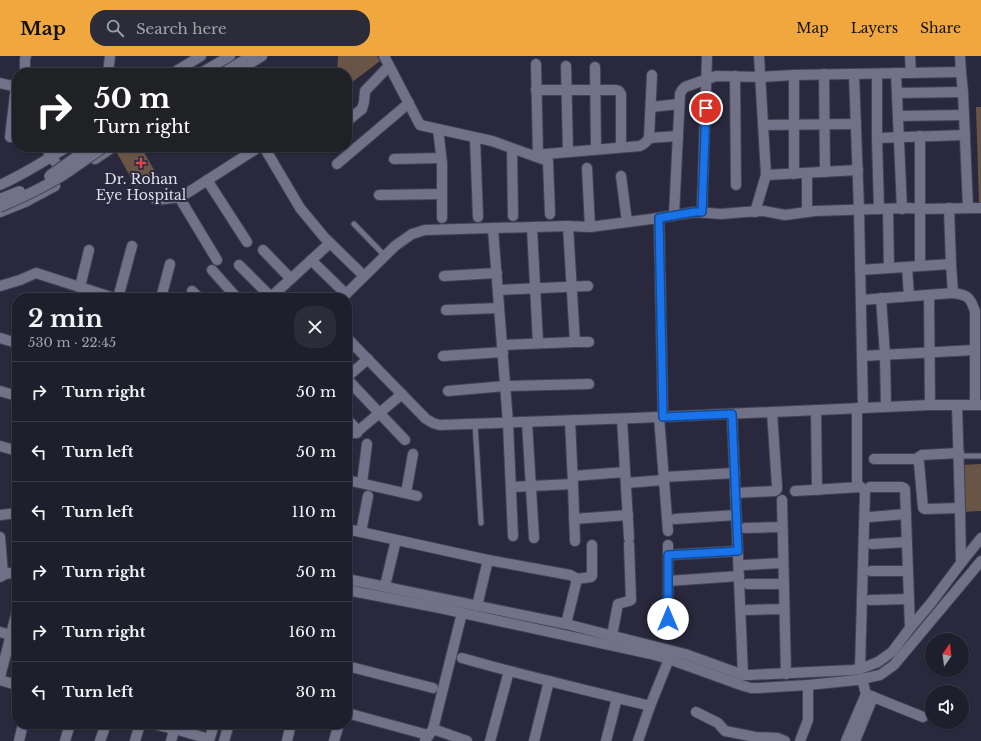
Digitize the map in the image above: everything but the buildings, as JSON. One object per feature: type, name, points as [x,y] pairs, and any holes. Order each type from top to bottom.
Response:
[{"type":"street","points":[[25,68],[26,56]]},
{"type":"street","points":[[109,68],[110,56]]},
{"type":"street","points":[[181,68],[200,56]]},
{"type":"street","points":[[236,68],[251,56]]},
{"type":"street","points":[[237,68],[262,56]]},
{"type":"street","points":[[384,56],[420,125],[492,142],[548,161],[550,214]]},
{"type":"street","points":[[702,212],[707,56]]},
{"type":"street","points":[[755,212],[766,176],[759,56]]},
{"type":"street","points":[[910,56],[911,73]]},
{"type":"street","points":[[960,56],[968,208]]},
{"type":"street","points":[[209,68],[228,57]]},
{"type":"street","points":[[534,155],[536,64]]},
{"type":"street","points":[[352,117],[362,108],[365,91],[389,66]]},
{"type":"street","points":[[566,66],[568,152]]},
{"type":"street","points":[[594,68],[596,149]]},
{"type":"street","points":[[674,215],[679,104],[680,94],[686,87],[716,76],[760,77],[824,74],[961,72]]},
{"type":"street","points":[[896,73],[902,208]]},
{"type":"street","points":[[824,74],[825,172]]},
{"type":"street","points":[[854,74],[858,170],[862,356],[857,487]]},
{"type":"street","points":[[878,74],[876,138],[889,268]]},
{"type":"street","points":[[534,155],[640,146],[645,143],[649,138],[652,75]]},
{"type":"street","points":[[794,75],[794,174]]},
{"type":"street","points":[[735,76],[736,185]]},
{"type":"street","points":[[0,83],[12,86]]},
{"type":"street","points":[[536,90],[567,89],[619,91],[621,94],[621,147]]},
{"type":"street","points":[[897,93],[963,92]]},
{"type":"street","points":[[352,151],[409,103]]},
{"type":"street","points":[[651,107],[679,104]]},
{"type":"street","points":[[898,116],[964,115]]},
{"type":"street","points":[[10,137],[12,120]]},
{"type":"street","points":[[763,125],[856,124]]},
{"type":"street","points":[[438,129],[441,158],[442,218]]},
{"type":"street","points":[[876,138],[965,135]]},
{"type":"street","points":[[649,138],[678,136]]},
{"type":"street","points":[[920,136],[920,266]]},
{"type":"street","points":[[475,138],[478,217]]},
{"type":"street","points":[[512,149],[513,216]]},
{"type":"street","points":[[48,152],[66,178]]},
{"type":"street","points":[[0,185],[18,177],[60,152]]},
{"type":"street","points":[[0,199],[27,188],[48,176],[83,152]]},
{"type":"street","points":[[0,207],[18,200],[42,187],[68,172],[97,152]]},
{"type":"street","points":[[0,212],[25,202],[54,186],[105,152]]},
{"type":"street","points":[[156,200],[179,197],[251,152]]},
{"type":"street","points":[[267,152],[300,208],[330,243],[364,276]]},
{"type":"street","points":[[337,164],[351,152]]},
{"type":"street","points":[[394,159],[441,158]]},
{"type":"street","points":[[587,168],[590,227]]},
{"type":"street","points":[[766,176],[858,170]]},
{"type":"street","points":[[807,173],[807,212]]},
{"type":"street","points":[[621,176],[627,222]]},
{"type":"street","points":[[207,180],[247,242]]},
{"type":"street","points":[[379,195],[442,194]]},
{"type":"street","points":[[179,197],[217,260]]},
{"type":"street","points":[[347,293],[395,246],[412,234],[424,230],[568,226],[590,227],[695,212],[721,214],[764,211],[785,215],[807,212],[902,208],[981,208]]},
{"type":"street","points":[[949,208],[953,293]]},
{"type":"street","points":[[659,218],[661,417],[668,531]]},
{"type":"street","points":[[568,226],[575,342]]},
{"type":"street","points":[[532,228],[538,343]]},
{"type":"street","points":[[493,229],[508,423],[513,536]]},
{"type":"street","points":[[276,293],[330,243]]},
{"type":"street","points":[[119,293],[132,246]]},
{"type":"street","points":[[80,288],[89,250]]},
{"type":"street","points":[[263,250],[291,279]]},
{"type":"street","points":[[311,260],[341,293]]},
{"type":"street","points":[[162,293],[170,264]]},
{"type":"street","points":[[860,270],[951,264]]},
{"type":"street","points":[[239,265],[266,293]]},
{"type":"street","points":[[907,267],[909,296]]},
{"type":"street","points":[[212,270],[233,293]]},
{"type":"street","points":[[0,286],[36,274],[97,293]]},
{"type":"street","points":[[444,276],[497,274]]},
{"type":"street","points":[[498,290],[588,286]]},
{"type":"street","points":[[352,343],[426,420],[440,425],[622,419],[930,405],[978,405],[975,350],[975,311],[971,301],[964,295],[953,293],[861,300]]},
{"type":"street","points":[[929,295],[930,405]]},
{"type":"street","points":[[881,298],[885,355],[886,407]]},
{"type":"street","points":[[446,310],[499,308]]},
{"type":"street","points":[[0,338],[12,342]]},
{"type":"street","points":[[443,356],[538,343],[589,342]]},
{"type":"street","points":[[862,356],[975,350]]},
{"type":"street","points":[[352,373],[368,359]]},
{"type":"street","points":[[352,383],[405,440]]},
{"type":"street","points":[[448,391],[505,386],[588,384]]},
{"type":"street","points":[[0,391],[12,395]]},
{"type":"street","points":[[352,434],[357,433],[379,412],[402,394]]},
{"type":"street","points":[[957,405],[961,563]]},
{"type":"street","points":[[816,410],[817,490]]},
{"type":"street","points":[[735,493],[777,490],[772,412]]},
{"type":"street","points":[[732,414],[743,675]]},
{"type":"street","points":[[612,635],[618,604],[631,600],[628,515],[622,419]]},
{"type":"street","points":[[570,421],[575,541]]},
{"type":"street","points":[[527,422],[534,538]]},
{"type":"street","points":[[352,424],[358,431]]},
{"type":"street","points":[[362,483],[367,444]]},
{"type":"street","points":[[0,446],[12,450]]},
{"type":"street","points":[[352,481],[412,494],[413,454]]},
{"type":"street","points":[[874,459],[916,459],[922,455],[959,455]]},
{"type":"street","points":[[916,459],[919,464],[923,508],[960,508]]},
{"type":"street","points":[[511,486],[530,486],[625,472]]},
{"type":"street","points":[[626,483],[735,473]]},
{"type":"street","points":[[795,491],[860,487],[865,492],[861,674],[869,696],[855,741]]},
{"type":"street","points":[[870,487],[904,488],[910,628]]},
{"type":"street","points":[[361,532],[368,496]]},
{"type":"street","points":[[782,500],[786,674]]},
{"type":"street","points":[[0,515],[12,514]]},
{"type":"street","points":[[870,517],[906,514]]},
{"type":"street","points":[[574,519],[628,515]]},
{"type":"street","points":[[675,519],[736,515]]},
{"type":"street","points":[[744,528],[782,527]]},
{"type":"street","points":[[352,530],[488,560],[570,575],[576,579],[592,576],[592,545]]},
{"type":"street","points":[[0,538],[2,576],[12,573]]},
{"type":"street","points":[[385,586],[396,540]]},
{"type":"street","points":[[872,544],[907,542]]},
{"type":"street","points":[[352,591],[462,613],[669,659],[693,662],[751,688],[808,685],[861,674],[886,657],[892,652],[961,563],[980,543]]},
{"type":"street","points":[[668,619],[668,550],[738,551]]},
{"type":"street","points":[[477,606],[488,560]]},
{"type":"street","points":[[352,580],[566,624],[612,635],[693,662],[743,675],[880,675],[894,665],[981,561]]},
{"type":"street","points":[[745,565],[783,563]]},
{"type":"street","points":[[871,571],[908,571]]},
{"type":"street","points":[[668,580],[739,576]]},
{"type":"street","points":[[566,624],[576,579]]},
{"type":"street","points":[[747,584],[784,584]]},
{"type":"street","points":[[870,600],[909,599]]},
{"type":"street","points":[[747,610],[784,609]]},
{"type":"street","points":[[429,735],[462,613]]},
{"type":"street","points":[[12,631],[0,679],[12,683]]},
{"type":"street","points":[[0,632],[11,635]]},
{"type":"street","points":[[462,658],[509,672],[650,706]]},
{"type":"street","points":[[638,741],[669,659]]},
{"type":"street","points":[[352,667],[433,688]]},
{"type":"street","points":[[490,741],[509,672]]},
{"type":"street","points":[[534,741],[549,681]]},
{"type":"street","points":[[800,741],[808,720],[808,685]]},
{"type":"street","points":[[869,696],[924,717]]},
{"type":"street","points":[[846,741],[869,696]]},
{"type":"street","points":[[606,741],[617,698]]},
{"type":"street","points":[[696,712],[718,723],[725,731],[754,739],[778,738],[785,741]]},
{"type":"street","points":[[352,714],[429,735],[467,741]]},
{"type":"street","points":[[19,741],[22,729]]},
{"type":"street","points":[[65,741],[69,729]]},
{"type":"street","points":[[100,741],[104,729]]},
{"type":"street","points":[[135,741],[139,729]]},
{"type":"street","points":[[171,741],[175,729]]},
{"type":"street","points":[[181,729],[209,740],[212,729]]},
{"type":"street","points":[[224,741],[228,729]]},
{"type":"street","points":[[287,741],[290,729]]},
{"type":"street","points":[[334,741],[338,729]]},
{"type":"lane","points":[[354,224],[385,256]]},
{"type":"lane","points":[[475,424],[481,523]]},
{"type":"lane","points":[[959,455],[981,456]]},
{"type":"place","name":"Dr. Rohan Eye Hospital","points":[[141,163]]},
{"type":"route","points":[[668,619],[668,555],[738,551],[732,414],[663,417],[659,218],[702,212],[706,108]]}]
